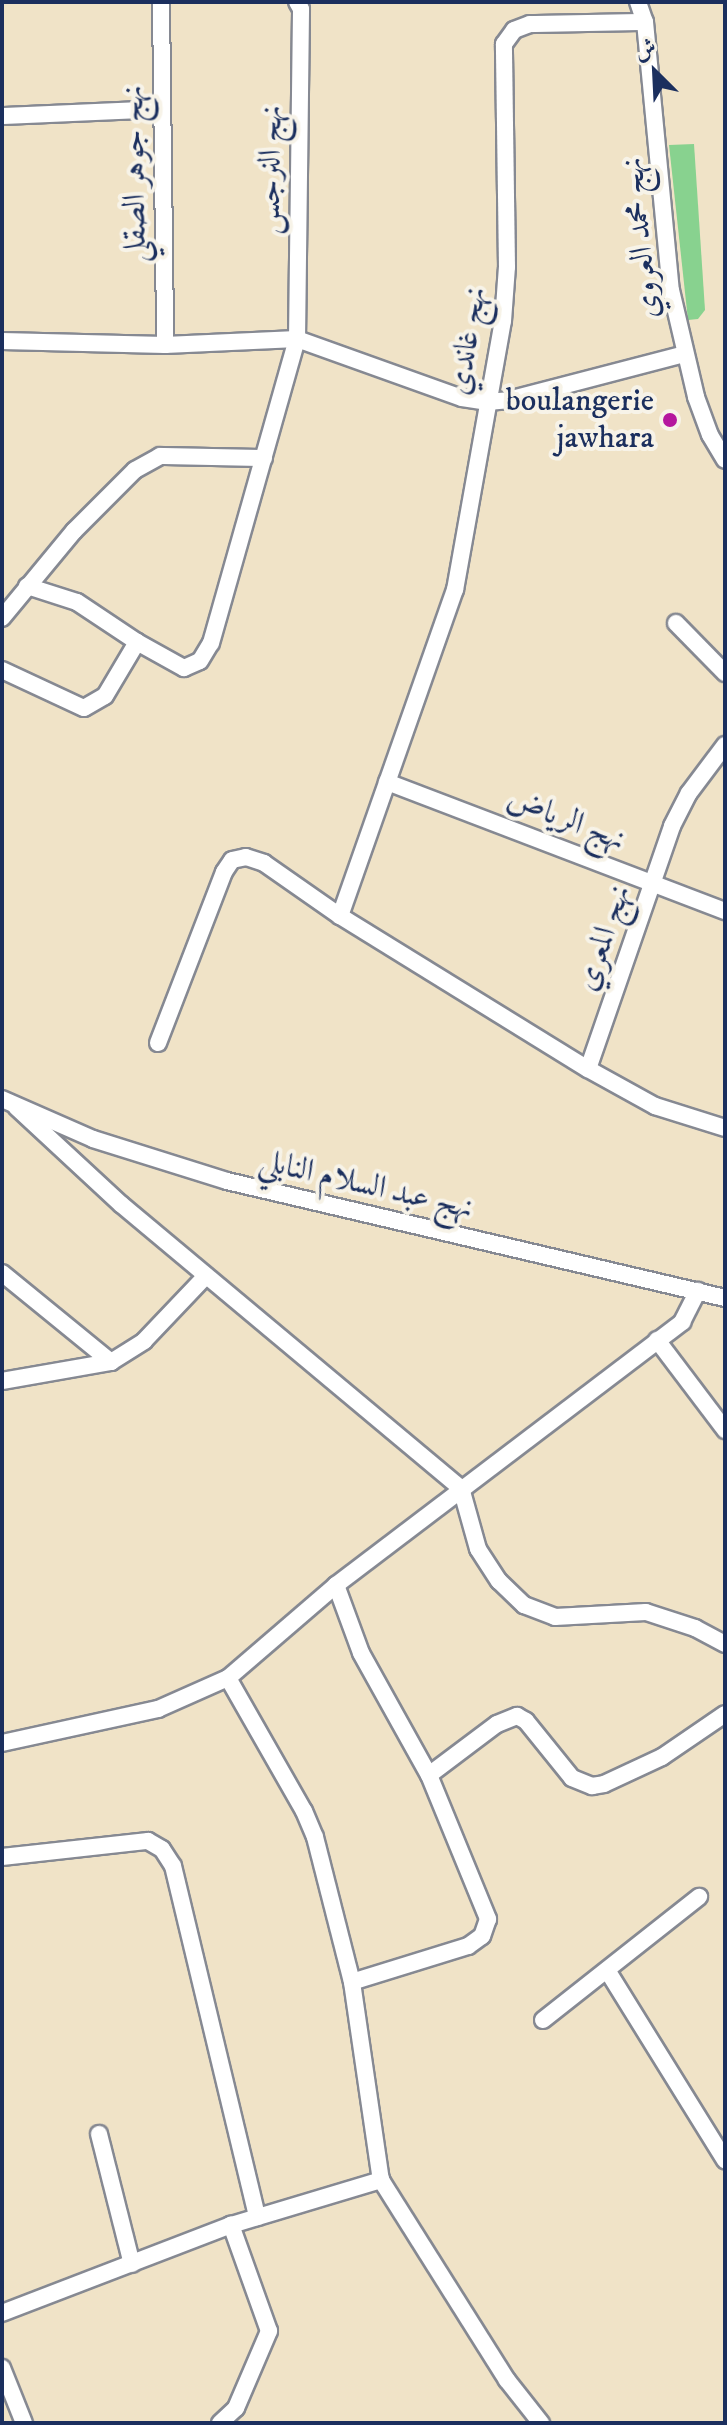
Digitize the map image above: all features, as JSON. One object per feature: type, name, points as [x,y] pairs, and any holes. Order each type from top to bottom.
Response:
[{"type":"street","name":"نهج جوهر الصقلي","points":[[161,2],[165,345]]},
{"type":"street","name":"نهج النرجس","points":[[137,642],[184,668],[200,661],[211,643],[297,339],[301,9],[297,2]]},
{"type":"street","name":"نهج محمد العروي","points":[[638,2],[645,22],[671,290],[684,354],[710,435],[725,460]]},
{"type":"street","name":"نهج غاندي","points":[[340,916],[455,590],[503,321],[507,267],[504,44],[514,30],[530,24],[645,22]]},
{"type":"street","points":[[2,116],[162,109]]},
{"type":"street","points":[[2,341],[165,345],[297,339],[462,398],[487,402],[508,400],[684,354]]},
{"type":"street","points":[[2,618],[107,495],[135,470],[160,456],[264,458]]},
{"type":"street","points":[[2,670],[84,708],[105,696],[137,642],[77,602],[27,586]]},
{"type":"street","points":[[676,623],[725,673]]},
{"type":"street","name":"نهج المعري","points":[[588,1069],[672,826],[689,793],[725,745]]},
{"type":"street","name":"نهج الرياض","points":[[387,782],[725,911]]},
{"type":"street","points":[[158,1043],[220,881],[232,860],[246,857],[264,863],[340,916],[588,1069],[655,1106],[724,1124]]},
{"type":"street","points":[[9,1103],[206,1276],[461,1488],[478,1549],[499,1581],[524,1605],[555,1617],[646,1612],[673,1620],[725,1644]]},
{"type":"street","name":"نهج عبد السلام النابلي","points":[[9,1103],[93,1139],[227,1181],[725,1298]]},
{"type":"street","points":[[2,1273],[111,1362]]},
{"type":"street","points":[[2,1381],[111,1362],[144,1341],[206,1276]]},
{"type":"street","points":[[2,1743],[158,1709],[228,1678],[336,1585],[682,1322],[698,1291]]},
{"type":"street","points":[[657,1340],[725,1430]]},
{"type":"street","points":[[336,1585],[361,1653],[429,1775],[487,1910],[486,1928],[468,1946],[352,1982]]},
{"type":"street","points":[[228,1678],[304,1811],[315,1837],[352,1982],[381,2180],[507,2380],[541,2423]]},
{"type":"street","points":[[429,1775],[497,1724],[517,1716],[526,1721],[572,1778],[592,1786],[604,1784],[662,1757],[725,1714]]},
{"type":"street","points":[[2,1857],[148,1841],[162,1849],[173,1866],[257,2217]]},
{"type":"street","points":[[543,2020],[699,1897]]},
{"type":"street","points":[[607,1970],[725,2160]]},
{"type":"street","points":[[99,2134],[132,2264]]},
{"type":"street","points":[[2,2313],[231,2225],[381,2180]]},
{"type":"street","points":[[220,2423],[236,2408],[269,2331],[231,2225]]},
{"type":"street","points":[[2,2368],[24,2423]]},
{"type":"green space","points":[[694,144],[705,310],[698,319],[688,320],[669,145]]},
{"type":"place","name":"boulangerie jawhara","points":[[670,420]]}]
